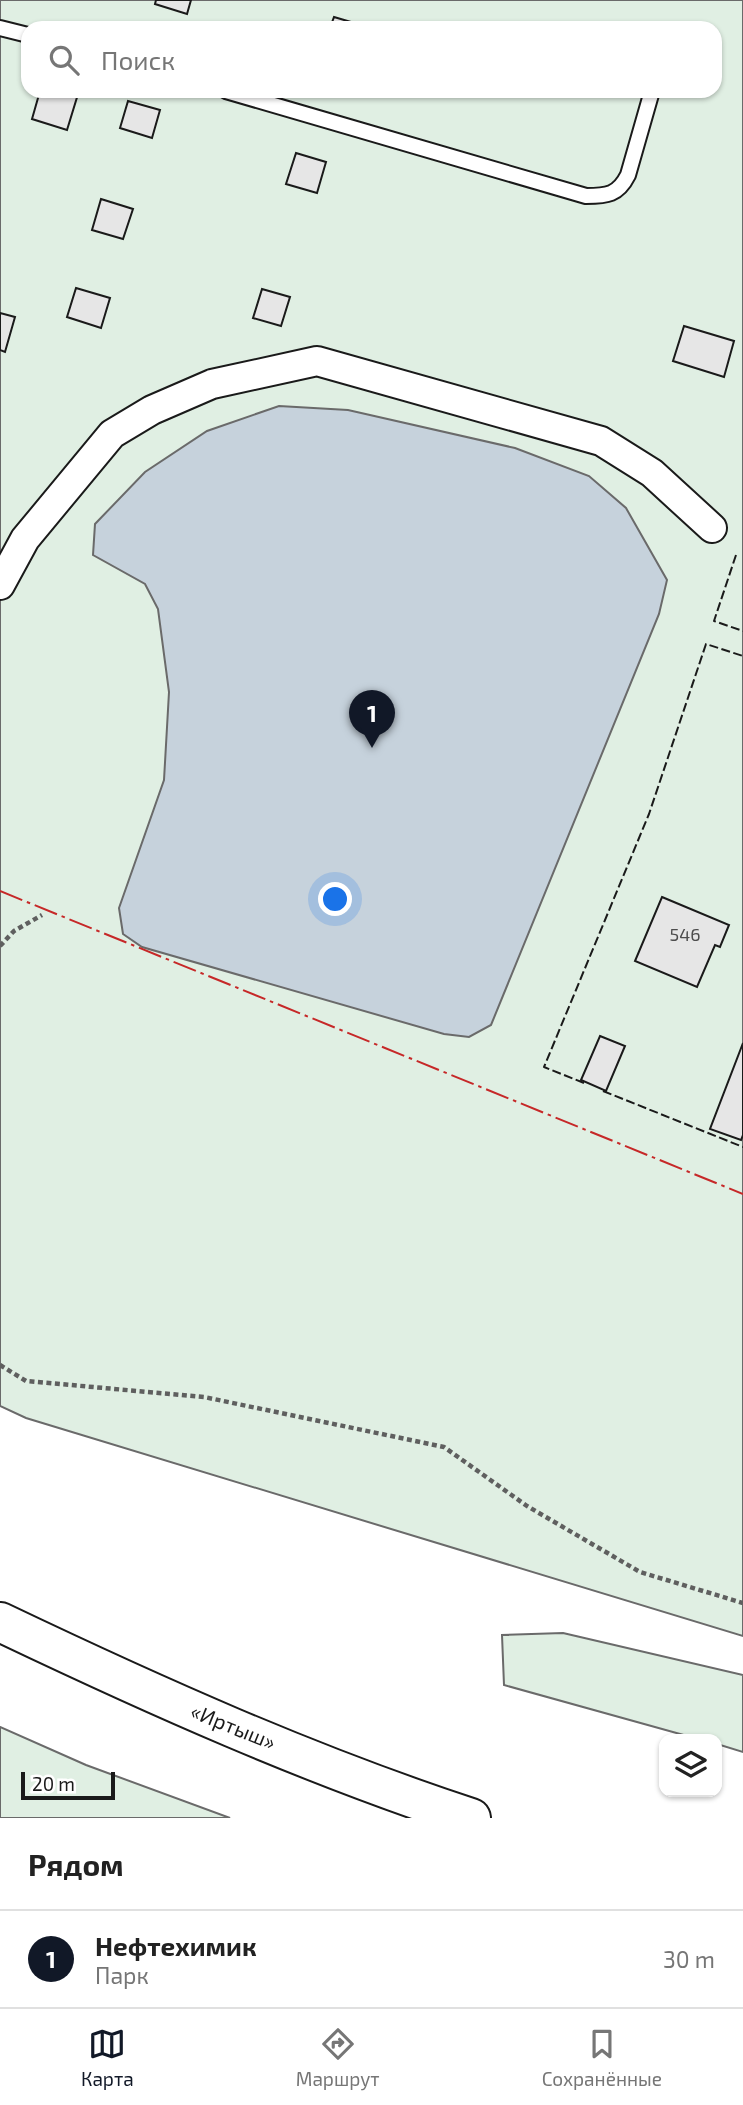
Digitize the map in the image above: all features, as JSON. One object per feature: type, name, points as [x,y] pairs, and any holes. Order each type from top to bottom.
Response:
[{"type":"main road","name":"«Иртыш»","points":[[0,1622],[146,1692],[396,1794],[471,1818]]},
{"type":"street","points":[[0,585],[25,540],[112,434],[152,410],[212,384],[317,360],[601,441],[652,474],[712,528]]},
{"type":"lane","points":[[0,28],[21,33]]},
{"type":"lane","points":[[250,98],[586,196],[606,196],[622,188],[628,175],[650,98]]},
{"type":"path","points":[[0,946],[14,931],[42,915]]},
{"type":"path","points":[[0,1365],[26,1381],[204,1397],[444,1447],[527,1506],[639,1572],[743,1603]]},
{"type":"green space","points":[[0,0],[743,0],[743,1636],[26,1418],[0,1406]]},
{"type":"green space","points":[[563,1633],[743,1675],[743,1752],[722,1746],[722,1734],[680,1734],[504,1685],[502,1635]]},
{"type":"green space","points":[[0,1727],[86,1765],[230,1818],[0,1818]]},
{"type":"shaded area","points":[[279,406],[348,410],[515,448],[589,476],[626,508],[667,580],[659,614],[491,1025],[469,1037],[444,1034],[142,947],[123,934],[119,908],[164,780],[169,692],[158,609],[145,584],[93,555],[95,524],[145,472],[207,431]]},
{"type":"building","points":[[156,0],[191,0],[187,14],[155,4]]},
{"type":"building","points":[[38,98],[77,98],[67,130],[32,119]]},
{"type":"building","points":[[128,101],[160,110],[152,138],[120,128]]},
{"type":"building","points":[[296,153],[326,162],[317,193],[286,184]]},
{"type":"building","points":[[101,199],[133,209],[123,239],[92,230]]},
{"type":"building","points":[[76,288],[110,298],[101,328],[67,317]]},
{"type":"building","points":[[262,289],[290,297],[281,326],[253,318]]},
{"type":"building","points":[[0,313],[15,317],[5,352],[0,350]]},
{"type":"building","points":[[684,326],[734,341],[724,377],[673,361]]},
{"type":"building","points":[[662,897],[729,925],[720,947],[715,945],[697,987],[635,961]]},
{"type":"building","points":[[600,1036],[625,1046],[606,1091],[581,1080]]},
{"type":"building","points":[[743,1043],[743,1135],[741,1140],[710,1129]]},
{"type":"fence","points":[[736,555],[714,621],[743,631]]},
{"type":"fence","points":[[584,1083],[544,1067],[649,814],[706,644],[743,656]]},
{"type":"fence","points":[[603,1091],[743,1147]]},
{"type":"power","points":[[0,891],[743,1194]]},
{"type":"place","name":"Нефтехимик","points":[[372,748]]}]
